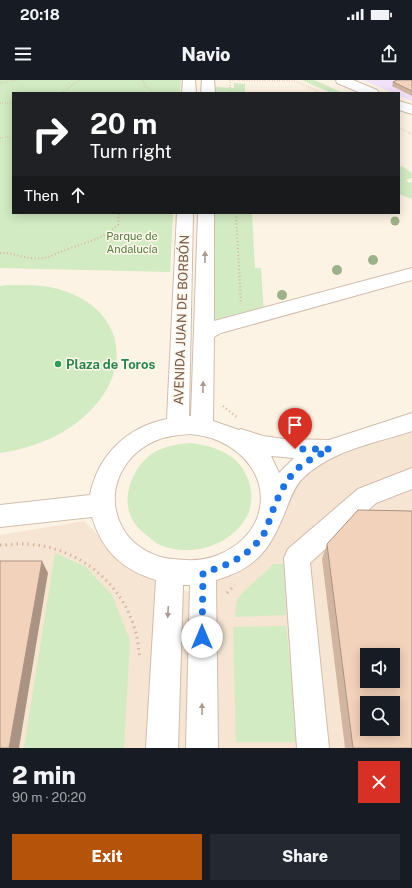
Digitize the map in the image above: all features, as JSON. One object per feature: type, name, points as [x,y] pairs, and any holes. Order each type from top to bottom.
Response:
[{"type":"street","points":[[189,80],[189,92]]},
{"type":"street","points":[[208,80],[208,92]]},
{"type":"street","points":[[342,80],[370,92]]},
{"type":"street","points":[[400,105],[412,110]]},
{"type":"street","name":"AVENIDA JUAN DE BORBÓN","points":[[178,426],[185,214]]},
{"type":"street","name":"AVENIDA JUAN DE BORBÓN","points":[[202,426],[206,214]]},
{"type":"street","points":[[204,334],[214,328],[241,320],[412,274]]},
{"type":"street","points":[[330,449],[272,448],[202,426],[190,425],[168,427],[148,434],[130,445],[116,460],[107,475],[102,491],[102,505],[107,526],[121,548],[143,564],[170,573],[203,573],[228,565],[250,551],[265,532],[280,491],[295,471],[330,449],[412,422]]},
{"type":"street","points":[[232,435],[252,449],[266,468],[273,488],[273,510]]},
{"type":"street","points":[[313,748],[297,558],[367,496],[412,478]]},
{"type":"street","points":[[0,516],[102,505]]},
{"type":"street","points":[[162,748],[170,573]]},
{"type":"street","points":[[202,748],[203,573]]},
{"type":"path","points":[[0,83],[18,80]]},
{"type":"path","points":[[62,92],[80,80]]},
{"type":"path","points":[[143,80],[145,87],[149,88],[153,92]]},
{"type":"path","points":[[230,92],[228,80],[295,81],[320,92]]},
{"type":"path","points":[[0,103],[12,104]]},
{"type":"path","points":[[400,128],[412,134]]},
{"type":"path","points":[[0,138],[12,136]]},
{"type":"path","points":[[0,253],[8,252],[30,258],[50,258],[67,249],[110,233],[118,225],[119,214]]},
{"type":"path","points":[[236,214],[241,320]]},
{"type":"path","points":[[0,545],[16,542],[58,548],[75,555],[92,565],[117,591],[126,606],[139,644],[140,661]]},
{"type":"shaded area","points":[[363,80],[412,80],[412,101],[400,96],[400,92],[391,92]]},
{"type":"shaded area","points":[[412,425],[412,748],[0,748],[0,535],[84,521],[127,563],[188,592],[263,553],[304,467]]},
{"type":"green space","name":"Parque de Andalucía","points":[[0,80],[181,80],[180,92],[12,92],[12,214],[173,214],[170,272],[0,268]]},
{"type":"green space","points":[[302,80],[314,80],[341,92],[329,92]]},
{"type":"green space","points":[[234,83],[245,84],[245,92],[215,92],[215,87],[234,88]]},
{"type":"green space","points":[[402,166],[412,173],[412,178],[406,180],[409,183],[412,182],[412,199],[400,194],[400,167]]},
{"type":"green space","points":[[215,214],[252,214],[255,268],[261,268],[264,314],[214,328]]},
{"type":"green space","name":"Plaza de Toros","points":[[0,286],[46,286],[80,298],[97,310],[109,324],[115,341],[116,359],[112,378],[102,396],[78,422],[58,435],[35,445],[0,453]]},
{"type":"green space","points":[[191,443],[222,451],[238,462],[244,470],[251,491],[250,508],[246,518],[239,528],[218,543],[194,550],[168,548],[156,543],[135,524],[130,514],[128,492],[131,481],[137,470],[153,453],[171,446]]},
{"type":"green space","points":[[55,553],[86,567],[112,595],[130,641],[124,748],[24,748]]},
{"type":"green space","points":[[273,564],[284,564],[286,615],[235,617],[239,597]]},
{"type":"green space","points":[[286,626],[298,742],[236,742],[233,627]]},
{"type":"building","points":[[397,80],[412,80],[412,91],[393,82]]},
{"type":"building","points":[[358,510],[412,511],[412,748],[353,748],[327,544]]},
{"type":"building","points":[[0,561],[42,561],[9,748],[0,748]]},
{"type":"place","name":"Plaza de Toros","points":[[58,364]]},
{"type":"route","points":[[202,637],[203,573],[228,565],[250,551],[265,532],[280,491],[286,482],[295,471],[330,449],[295,449]]}]
